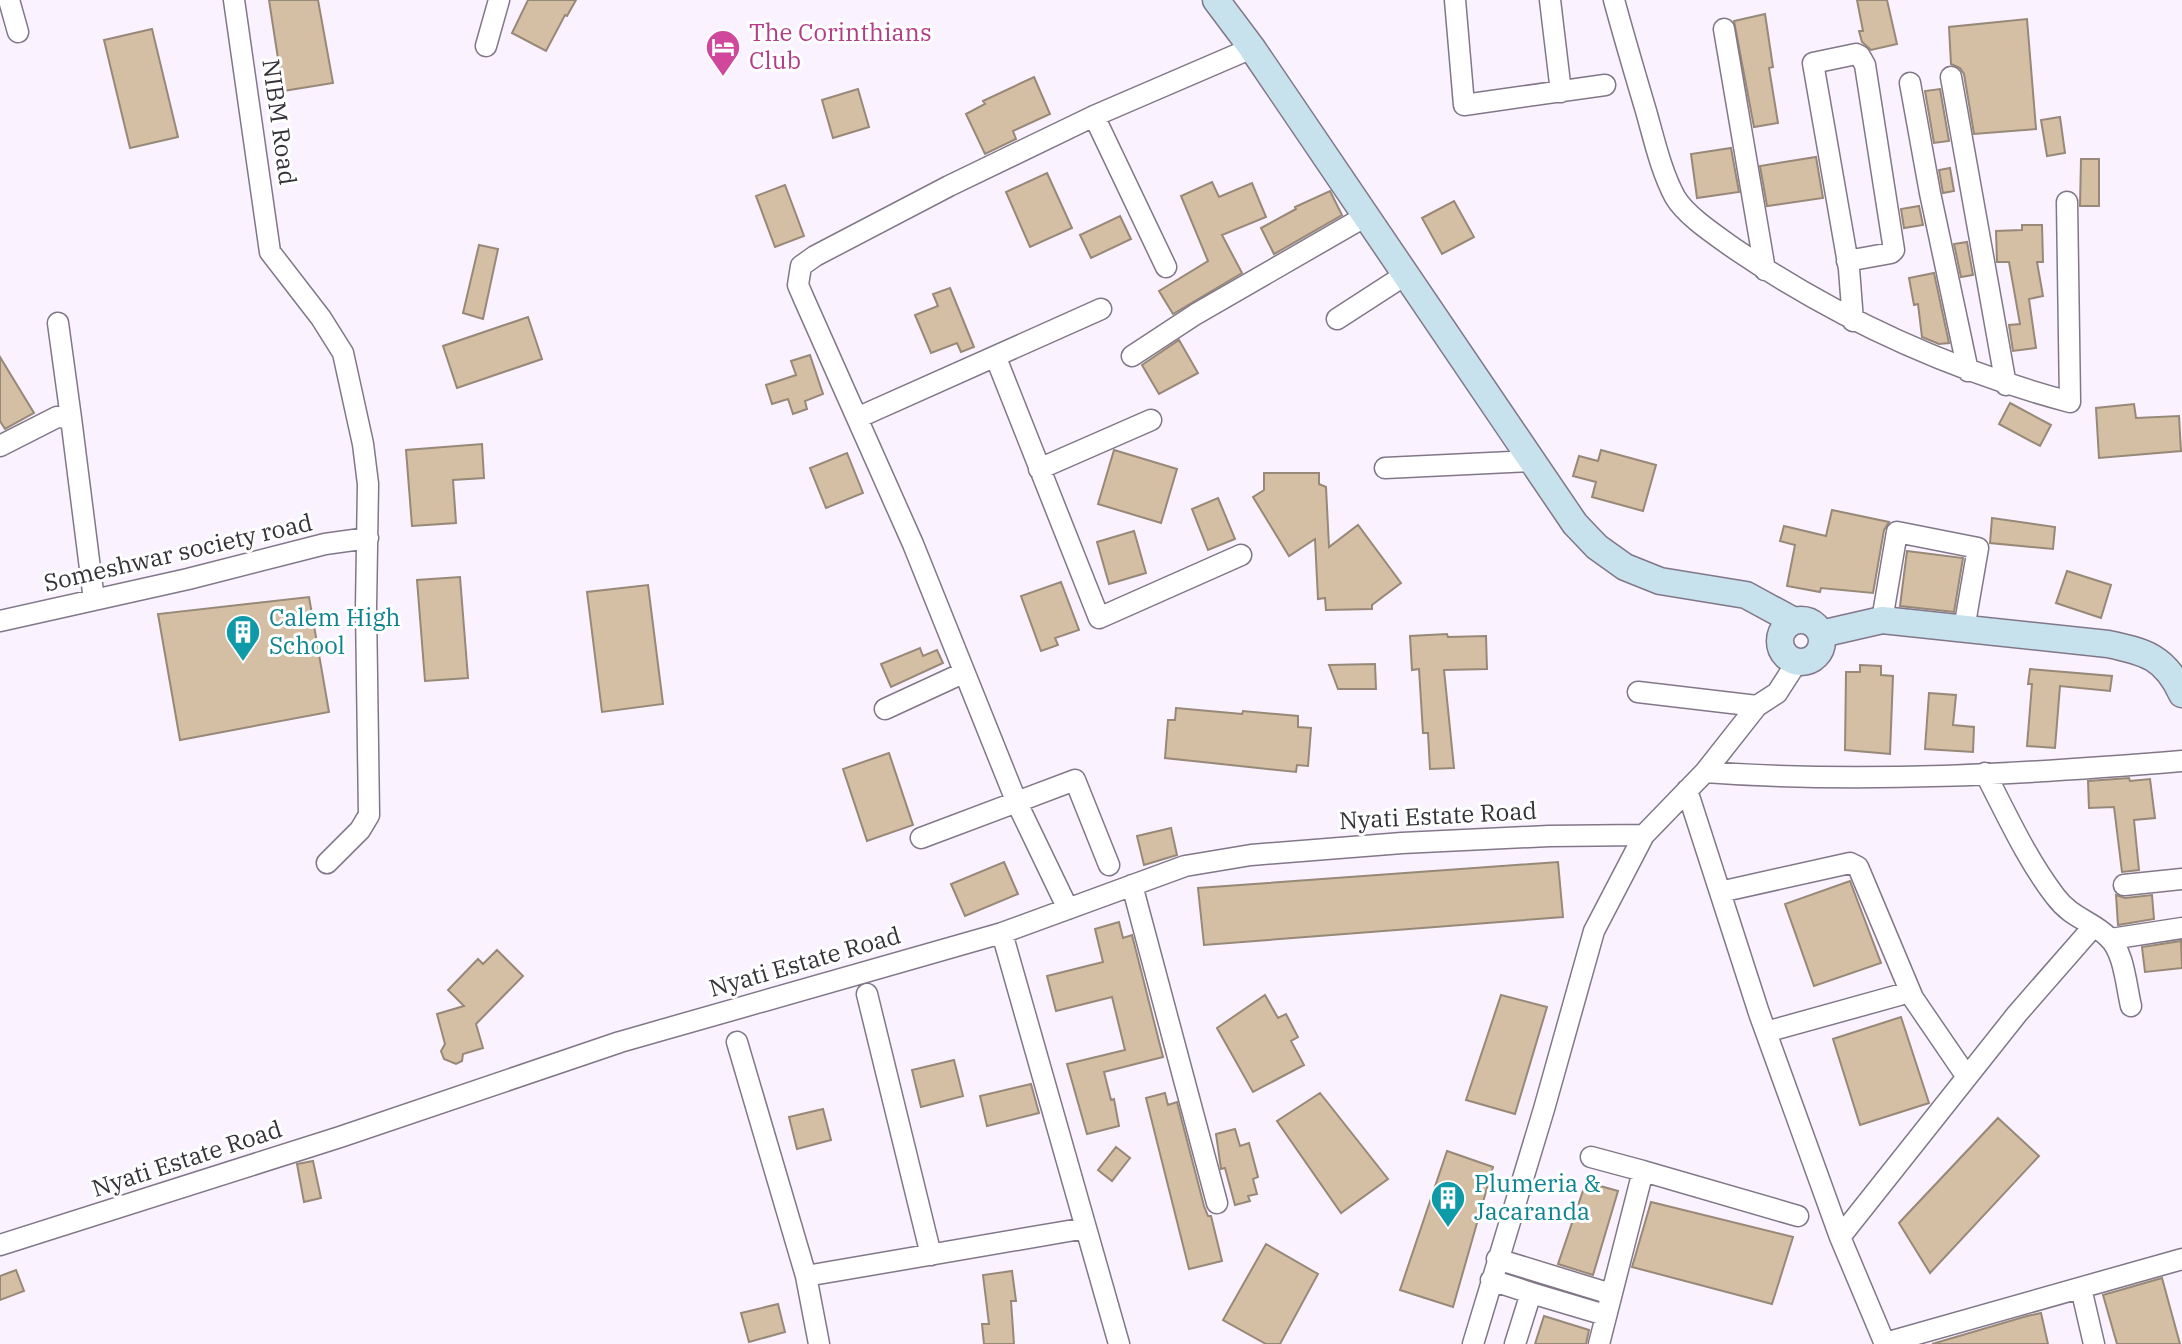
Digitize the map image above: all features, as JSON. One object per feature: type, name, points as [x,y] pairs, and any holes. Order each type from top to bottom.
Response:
[{"type":"main road","points":[[1216,0],[1252,48],[1575,524],[1597,547],[1625,567],[1660,581],[1746,595],[1794,621],[1807,621],[1821,634],[1821,648],[1806,662],[1797,662],[1786,656],[1780,643],[1783,630],[1794,621]]},
{"type":"main road","points":[[1821,634],[1882,620],[2108,644],[2141,651],[2162,663],[2179,680]]},
{"type":"street","points":[[9,0],[18,32]]},
{"type":"street","name":"NIBM Road","points":[[234,0],[270,252],[321,318],[343,353],[363,444],[368,484],[368,538]]},
{"type":"street","points":[[486,46],[499,0]]},
{"type":"street","points":[[1455,0],[1464,105],[1605,85]]},
{"type":"street","points":[[1550,0],[1561,92]]},
{"type":"street","points":[[1614,0],[1656,149],[1676,199],[1709,230],[1765,270],[1853,321],[1968,371],[2070,402],[2067,202]]},
{"type":"street","points":[[1724,29],[1765,270]]},
{"type":"street","points":[[1068,909],[1017,803],[913,544],[798,285],[801,266],[949,186],[1094,116],[1252,48]]},
{"type":"street","points":[[1847,261],[1894,250],[1865,65],[1856,54],[1813,63],[1847,261],[1853,321]]},
{"type":"street","points":[[1951,77],[2006,385]]},
{"type":"street","points":[[1910,83],[1968,371]]},
{"type":"street","points":[[1094,116],[1166,267]]},
{"type":"street","points":[[1132,356],[1196,314],[1366,216]]},
{"type":"street","points":[[1337,319],[1405,275]]},
{"type":"street","points":[[857,418],[1101,309]]},
{"type":"street","points":[[58,323],[94,600]]},
{"type":"street","points":[[996,358],[1099,618],[1241,555]]},
{"type":"street","points":[[0,446],[57,417],[71,418]]},
{"type":"street","points":[[1039,469],[1151,420]]},
{"type":"street","points":[[1385,468],[1532,461]]},
{"type":"street","points":[[1882,620],[1897,532],[1978,548],[1964,629]]},
{"type":"street","points":[[327,863],[360,830],[369,815],[368,538]]},
{"type":"street","name":"Someshwar society road","points":[[0,621],[325,544],[368,538]]},
{"type":"street","points":[[1473,1344],[1594,931],[1644,835],[1705,772],[1757,706],[1777,693],[1797,662]]},
{"type":"street","points":[[885,709],[963,673]]},
{"type":"street","points":[[1638,692],[1757,706]]},
{"type":"street","points":[[1705,772],[1846,778],[2182,761]]},
{"type":"street","points":[[1985,773],[2035,870],[2058,900],[2077,918],[2111,939],[2118,952],[2131,1006]]},
{"type":"street","points":[[921,838],[1075,780],[1109,865]]},
{"type":"street","points":[[1687,790],[1766,1032],[1840,1237],[1885,1343],[2182,1259]]},
{"type":"street","name":"Nyati Estate Road","points":[[0,1245],[340,1137],[620,1042],[1002,933],[1185,866],[1251,855],[1416,842],[1644,835]]},
{"type":"street","points":[[1720,892],[1850,863],[1858,867],[1910,992],[1967,1077]]},
{"type":"street","points":[[2124,885],[2182,879]]},
{"type":"street","points":[[1132,885],[1217,1203]]},
{"type":"street","points":[[1840,1237],[2017,1014],[2093,927]]},
{"type":"street","points":[[2111,939],[2182,928]]},
{"type":"street","points":[[1002,933],[1119,1344]]},
{"type":"street","points":[[1766,1032],[1910,992]]},
{"type":"street","points":[[867,994],[931,1255]]},
{"type":"street","points":[[737,1042],[806,1276],[819,1344]]},
{"type":"street","points":[[1591,1157],[1798,1216]]},
{"type":"street","points":[[1599,1344],[1643,1171]]},
{"type":"street","points":[[806,1276],[1086,1228]]},
{"type":"street","points":[[1497,1259],[1611,1294]]},
{"type":"street","points":[[1491,1280],[1605,1315]]},
{"type":"street","points":[[2081,1288],[2094,1344]]},
{"type":"street","points":[[1515,1344],[1531,1293]]},
{"type":"building","points":[[269,0],[318,0],[333,83],[283,91]]},
{"type":"building","points":[[528,0],[576,0],[546,51],[512,33]]},
{"type":"building","points":[[1857,0],[1887,0],[1897,44],[1871,50],[1862,42]]},
{"type":"building","points":[[1765,14],[1773,67],[1769,68],[1778,123],[1754,127],[1734,21]]},
{"type":"building","points":[[2027,19],[2036,129],[1974,134],[1964,74],[1951,64],[1949,27]]},
{"type":"building","points":[[152,29],[178,137],[130,148],[104,40]]},
{"type":"building","points":[[1034,77],[1050,114],[1013,131],[1016,139],[985,154],[966,114],[985,104],[983,101]]},
{"type":"building","points":[[858,89],[869,127],[833,138],[822,100]]},
{"type":"building","points":[[1940,89],[1949,141],[1934,143],[1925,91]]},
{"type":"building","points":[[2060,117],[2065,153],[2047,156],[2041,120]]},
{"type":"building","points":[[1731,148],[1739,192],[1697,198],[1691,154]]},
{"type":"building","points":[[1816,157],[1823,198],[1767,206],[1760,166]]},
{"type":"building","points":[[2081,159],[2099,159],[2099,206],[2080,206]]},
{"type":"building","points":[[1950,168],[1954,191],[1943,193],[1939,170]]},
{"type":"building","points":[[1047,173],[1072,228],[1030,247],[1006,192]]},
{"type":"building","points":[[1212,182],[1219,197],[1252,183],[1266,217],[1222,235],[1242,273],[1173,314],[1159,291],[1208,261],[1181,196]]},
{"type":"building","points":[[785,185],[804,236],[775,247],[756,196]]},
{"type":"building","points":[[1330,191],[1342,215],[1274,254],[1261,228],[1295,207]]},
{"type":"building","points":[[1454,201],[1474,237],[1442,254],[1422,218]]},
{"type":"building","points":[[1919,206],[1923,225],[1904,228],[1901,209]]},
{"type":"building","points":[[1120,216],[1131,239],[1091,258],[1080,235]]},
{"type":"building","points":[[2022,225],[2042,225],[2043,262],[2037,262],[2043,296],[2029,299],[2036,348],[2013,351],[2009,325],[2020,324],[2009,262],[1997,262],[1996,231],[2022,230]]},
{"type":"building","points":[[1967,242],[1973,275],[1961,277],[1954,244]]},
{"type":"building","points":[[479,245],[498,249],[483,319],[463,313]]},
{"type":"building","points":[[1934,273],[1949,343],[1939,344],[1922,337],[1918,304],[1914,305],[1909,278]]},
{"type":"building","points":[[950,288],[974,347],[961,352],[957,343],[931,353],[915,315],[938,306],[933,294]]},
{"type":"building","points":[[528,317],[542,359],[457,388],[443,346]]},
{"type":"building","points":[[1179,340],[1198,373],[1159,394],[1142,365]]},
{"type":"building","points":[[810,355],[823,394],[805,401],[807,409],[793,414],[788,399],[772,404],[766,385],[796,375],[791,361]]},
{"type":"building","points":[[0,357],[34,413],[5,429],[0,421]]},
{"type":"building","points":[[2010,403],[2051,425],[2040,446],[1999,424]]},
{"type":"building","points":[[2134,404],[2136,418],[2179,416],[2181,451],[2099,458],[2096,408]]},
{"type":"building","points":[[482,444],[484,478],[453,480],[456,523],[412,526],[406,450]]},
{"type":"building","points":[[1114,450],[1177,469],[1161,523],[1098,504]]},
{"type":"building","points":[[1601,450],[1656,465],[1643,511],[1592,497],[1596,482],[1573,476],[1579,456],[1598,461]]},
{"type":"building","points":[[847,453],[863,493],[826,508],[810,468]]},
{"type":"building","points":[[1264,473],[1319,473],[1319,484],[1326,487],[1329,547],[1358,525],[1401,583],[1372,605],[1372,609],[1326,610],[1325,598],[1318,599],[1315,539],[1289,556],[1253,497],[1264,490]]},
{"type":"building","points":[[1218,498],[1235,539],[1208,550],[1192,509]]},
{"type":"building","points":[[1832,510],[1889,522],[1884,530],[1873,593],[1821,588],[1820,592],[1787,586],[1795,545],[1780,541],[1784,526],[1826,536]]},
{"type":"building","points":[[1992,518],[2055,527],[2053,549],[1990,543]]},
{"type":"building","points":[[1134,531],[1146,573],[1109,584],[1097,542]]},
{"type":"building","points":[[1907,551],[1963,558],[1954,612],[1900,606]]},
{"type":"building","points":[[2067,571],[2111,585],[2101,618],[2056,603]]},
{"type":"building","points":[[460,577],[468,678],[425,681],[417,580]]},
{"type":"building","points":[[1061,582],[1079,630],[1055,638],[1058,645],[1041,651],[1021,596]]},
{"type":"building","points":[[648,585],[663,704],[602,712],[587,592]]},
{"type":"building","name":"Calem High School","points":[[309,597],[329,712],[180,740],[158,614]]},
{"type":"building","points":[[1447,634],[1448,637],[1486,636],[1487,669],[1444,670],[1454,768],[1430,769],[1428,733],[1423,733],[1419,669],[1412,670],[1410,636]]},
{"type":"building","points":[[920,648],[923,656],[937,650],[943,663],[891,687],[881,664]]},
{"type":"building","points":[[1375,664],[1376,689],[1338,689],[1329,665]]},
{"type":"building","points":[[1860,665],[1881,666],[1881,675],[1893,676],[1890,754],[1845,750],[1846,672],[1860,672]]},
{"type":"building","points":[[2030,669],[2112,676],[2110,691],[2060,686],[2055,748],[2027,746],[2032,684],[2028,684]]},
{"type":"building","points":[[1929,693],[1956,695],[1953,725],[1974,727],[1973,752],[1925,749]]},
{"type":"building","points":[[1176,708],[1298,716],[1298,727],[1311,728],[1308,766],[1297,765],[1296,772],[1165,758],[1168,720],[1175,720]]},
{"type":"building","points":[[889,753],[913,825],[867,841],[843,769]]},
{"type":"building","points":[[2129,778],[2130,781],[2150,779],[2155,818],[2134,820],[2139,870],[2122,872],[2114,807],[2089,808],[2088,781]]},
{"type":"building","points":[[1171,828],[1177,855],[1144,865],[1137,836]]},
{"type":"building","points":[[1004,862],[1018,894],[965,916],[951,884]]},
{"type":"building","points":[[1558,862],[1563,917],[1204,945],[1198,888]]},
{"type":"building","points":[[1850,881],[1881,963],[1814,986],[1785,904]]},
{"type":"building","points":[[2116,895],[2125,898],[2152,895],[2154,919],[2118,925]]},
{"type":"building","points":[[1119,922],[1123,938],[1132,935],[1163,1057],[1104,1072],[1111,1100],[1114,1099],[1119,1126],[1087,1134],[1067,1064],[1125,1050],[1112,997],[1056,1011],[1047,976],[1103,962],[1095,929]]},
{"type":"building","points":[[2181,941],[2182,968],[2145,972],[2142,947]]},
{"type":"building","points":[[497,950],[523,976],[476,1024],[483,1048],[463,1054],[462,1061],[456,1064],[444,1059],[441,1051],[445,1044],[437,1014],[464,1006],[448,990],[478,959],[483,964]]},
{"type":"building","points":[[1265,995],[1278,1018],[1286,1014],[1298,1037],[1291,1041],[1304,1065],[1253,1092],[1217,1028]]},
{"type":"building","points":[[1501,995],[1547,1007],[1515,1114],[1466,1100]]},
{"type":"building","points":[[1901,1017],[1929,1103],[1860,1125],[1833,1039]]},
{"type":"building","points":[[954,1060],[963,1096],[921,1107],[912,1070]]},
{"type":"building","points":[[1031,1084],[1039,1113],[987,1126],[980,1096]]},
{"type":"building","points":[[1165,1093],[1168,1105],[1177,1102],[1222,1261],[1189,1269],[1146,1098]]},
{"type":"building","points":[[1320,1093],[1388,1179],[1341,1213],[1277,1121]]},
{"type":"building","points":[[823,1109],[831,1140],[797,1149],[789,1117]]},
{"type":"building","points":[[1998,1118],[2039,1156],[1930,1273],[1899,1223]]},
{"type":"building","points":[[1235,1129],[1240,1146],[1249,1143],[1258,1177],[1253,1179],[1257,1194],[1248,1196],[1250,1201],[1235,1205],[1225,1168],[1221,1169],[1216,1134]]},
{"type":"building","points":[[1116,1147],[1130,1158],[1112,1181],[1098,1170]]},
{"type":"building","name":"Plumeria & Jacaranda","points":[[1447,1151],[1493,1167],[1453,1307],[1400,1290]]},
{"type":"building","points":[[313,1161],[321,1198],[304,1202],[297,1164]]},
{"type":"building","points":[[1586,1182],[1618,1191],[1593,1275],[1558,1264]]},
{"type":"building","points":[[1651,1202],[1793,1237],[1772,1304],[1632,1267]]},
{"type":"building","points":[[1266,1244],[1318,1274],[1280,1344],[1266,1344],[1223,1320]]},
{"type":"building","points":[[16,1270],[24,1291],[0,1300],[0,1276]]},
{"type":"building","points":[[1012,1271],[1016,1301],[1011,1301],[1014,1344],[984,1344],[982,1324],[989,1324],[983,1275]]},
{"type":"building","points":[[2162,1278],[2180,1344],[2117,1344],[2103,1295]]},
{"type":"building","points":[[778,1304],[785,1332],[749,1342],[741,1313]]},
{"type":"building","points":[[2041,1313],[2048,1344],[1932,1344],[2027,1316]]},
{"type":"building","points":[[1544,1316],[1589,1330],[1586,1344],[1535,1344]]},
{"type":"place","name":"The Corinthians Club","points":[[723,78]]},
{"type":"place","name":"Calem High School","points":[[243,663]]},
{"type":"place","name":"Plumeria & Jacaranda","points":[[1448,1229]]}]
